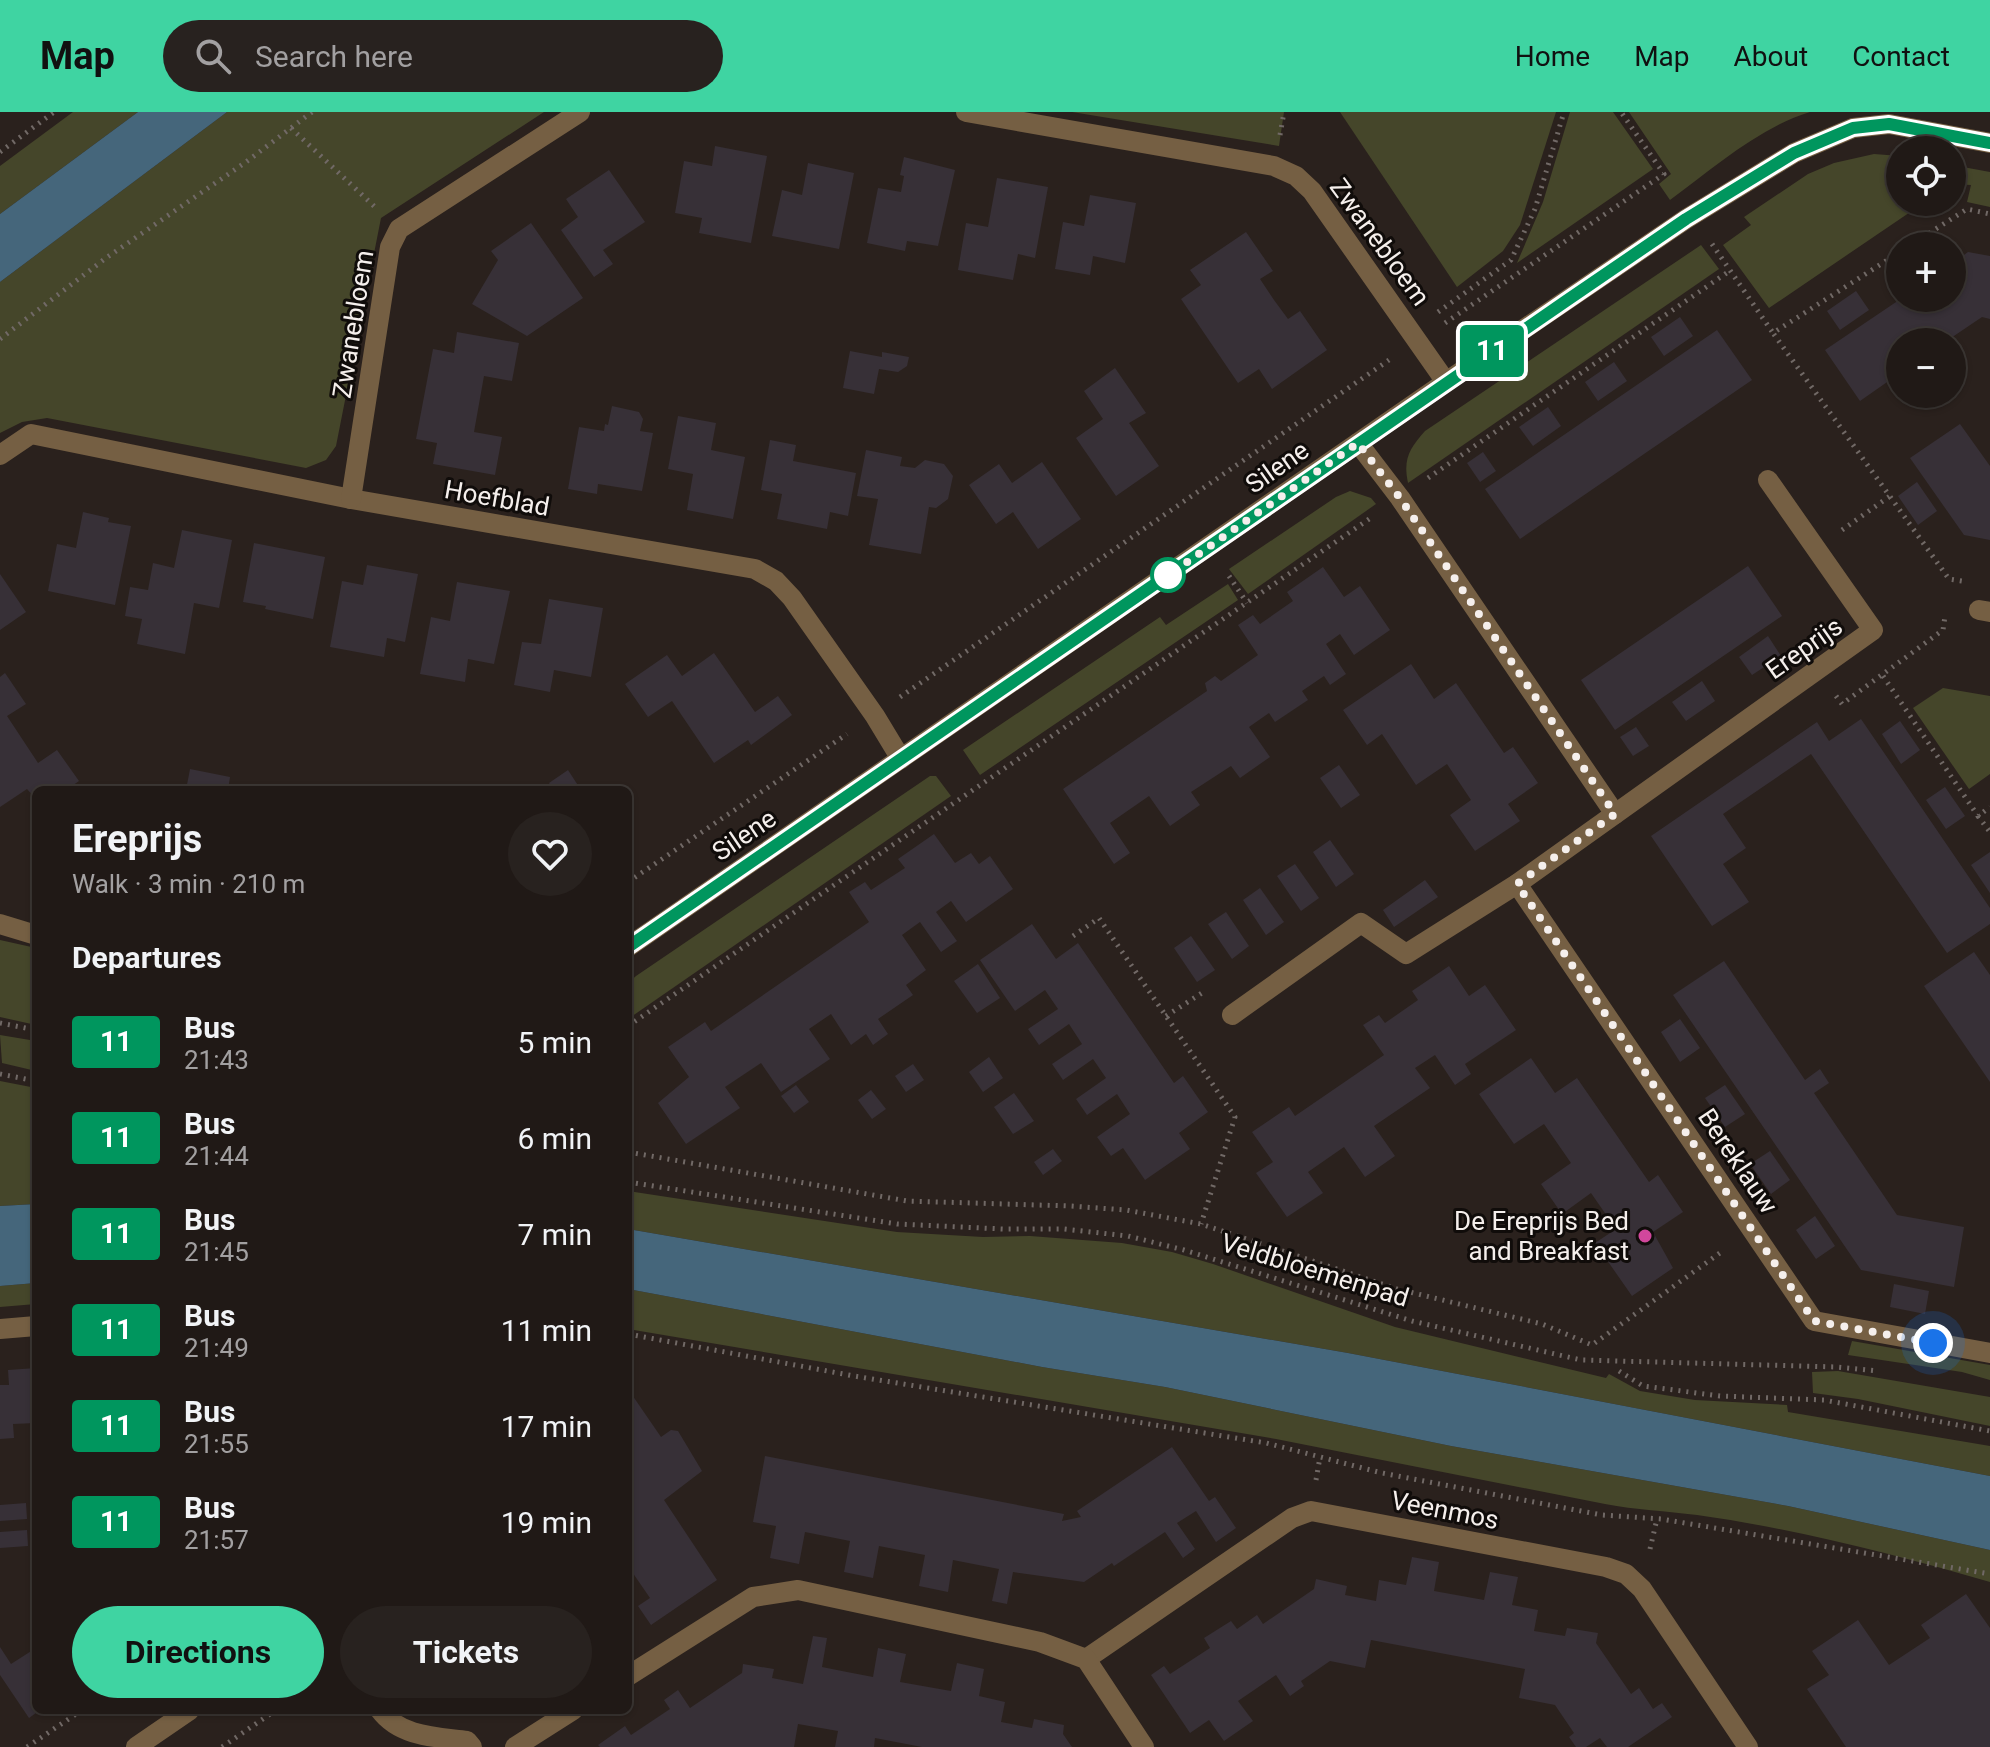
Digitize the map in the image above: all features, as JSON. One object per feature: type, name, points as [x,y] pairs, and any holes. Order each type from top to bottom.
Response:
[{"type":"street","name":"Zwanebloem","points":[[351,499],[390,247],[399,229],[580,112]]},
{"type":"street","name":"Zwanebloem","points":[[966,112],[1274,166],[1296,176],[1312,191],[1446,382]]},
{"type":"street","name":"Silene","points":[[632,944],[1446,382],[1686,219],[1794,153],[1853,128],[1889,124],[1990,143]]},
{"type":"street","name":"Hoefblad","points":[[0,455],[31,434],[351,499],[755,569],[776,581],[792,598],[875,716],[901,759]]},
{"type":"street","points":[[1358,443],[1400,498],[1615,814]]},
{"type":"street","name":"Ereprijs","points":[[1232,1015],[1361,923],[1406,954],[1517,884],[1873,630],[1768,480]]},
{"type":"street","name":"Bereklauw","points":[[1517,884],[1814,1321],[1990,1353]]},
{"type":"street","points":[[0,924],[32,934]]},
{"type":"street","points":[[0,1329],[32,1326]]},
{"type":"street","name":"Veenmos","points":[[1086,1659],[1292,1518],[1311,1511],[1606,1567],[1626,1574],[1642,1589],[1748,1747]]},
{"type":"street","points":[[632,1673],[753,1597],[798,1590],[1040,1642],[1086,1659],[1144,1747]]},
{"type":"street","points":[[136,1747],[184,1714]]},
{"type":"street","points":[[383,1714],[388,1722],[410,1733],[467,1741],[472,1747]]},
{"type":"street","points":[[515,1747],[567,1714]]},
{"type":"path","points":[[0,152],[54,112]]},
{"type":"path","points":[[0,339],[106,258],[246,162],[312,112]]},
{"type":"path","points":[[1412,330],[1511,260],[1535,209],[1564,112]]},
{"type":"path","points":[[1444,324],[1664,174],[1621,112]]},
{"type":"path","points":[[291,128],[399,229]]},
{"type":"path","points":[[1931,232],[1967,209],[1990,214]]},
{"type":"path","points":[[1709,240],[1949,579],[1985,584],[1984,611]]},
{"type":"path","points":[[1773,333],[1886,261]]},
{"type":"path","points":[[1425,480],[1731,270]]},
{"type":"path","points":[[892,702],[1400,353]]},
{"type":"path","points":[[1816,548],[1890,496]]},
{"type":"path","points":[[632,1023],[1376,514]]},
{"type":"path","points":[[1229,576],[1247,603]]},
{"type":"path","points":[[1883,676],[1990,832]]},
{"type":"path","points":[[632,879],[857,727]]},
{"type":"path","points":[[1978,816],[1990,807]]},
{"type":"path","points":[[1073,936],[1099,918],[1235,1117],[1201,1224]]},
{"type":"path","points":[[0,1023],[32,1029]]},
{"type":"path","points":[[0,1074],[32,1080]]},
{"type":"path","points":[[632,1153],[907,1201],[1126,1210],[1201,1224],[1397,1289],[1542,1324],[1592,1345],[1753,1230]]},
{"type":"path","name":"Veldbloemenpad","points":[[632,1183],[897,1224],[1064,1229],[1128,1236],[1184,1250],[1412,1321],[1581,1360],[1881,1371]]},
{"type":"path","points":[[632,1335],[854,1376],[1266,1443],[1382,1473],[1602,1515],[1661,1519],[1990,1574]]},
{"type":"path","points":[[1619,1371],[1643,1386],[1720,1396],[1824,1400],[1990,1431]]},
{"type":"path","points":[[27,1747],[76,1714]]},
{"type":"path","points":[[222,1747],[270,1714]]},
{"type":"green space","points":[[73,112],[138,112],[0,214],[0,166]]},
{"type":"green space","points":[[227,112],[544,112],[381,218],[336,446],[326,460],[306,468],[47,418],[22,422],[0,433],[0,282]]},
{"type":"green space","points":[[1072,112],[1284,112],[1279,146]]},
{"type":"green space","points":[[1340,112],[1556,112],[1520,225],[1503,251],[1457,287]]},
{"type":"green space","points":[[1570,112],[1613,112],[1653,169],[1517,263],[1543,202]]},
{"type":"green space","points":[[1629,112],[1810,112],[1754,139],[1670,200],[1659,184],[1671,174]]},
{"type":"green space","points":[[1874,154],[1886,155],[1886,216],[1904,216],[1769,308],[1723,245],[1751,225],[1744,217],[1808,174],[1834,163]]},
{"type":"green space","points":[[1966,168],[1990,172],[1990,207],[1967,202],[1971,185],[1966,185]]},
{"type":"green space","points":[[1701,245],[1719,269],[1408,483],[1406,467],[1409,455],[1425,431]]},
{"type":"green space","points":[[1350,491],[1371,498],[1376,504],[1248,594],[1229,569],[1336,497]]},
{"type":"green space","points":[[1228,584],[1238,600],[980,775],[963,750],[1160,617],[1166,625]]},
{"type":"green space","points":[[1943,688],[1990,696],[1990,774],[1969,789],[1913,708]]},
{"type":"green space","points":[[930,776],[936,776],[951,796],[632,1016],[632,980]]},
{"type":"green space","points":[[0,940],[32,947],[32,1024],[0,1017]]},
{"type":"green space","points":[[0,1035],[32,1040],[32,1070],[2,1063]]},
{"type":"green space","points":[[0,1081],[32,1087],[32,1204],[0,1206]]},
{"type":"green space","points":[[632,1192],[897,1232],[983,1237],[1030,1236],[1122,1243],[1172,1252],[1395,1327],[1606,1378],[1609,1374],[1640,1391],[1695,1400],[1787,1405],[1788,1412],[1990,1446],[1990,1476],[1348,1353],[632,1230]]},
{"type":"green space","points":[[32,1283],[32,1304],[0,1307],[0,1286]]},
{"type":"green space","points":[[632,1290],[1042,1367],[1165,1387],[1451,1446],[1788,1506],[1990,1550],[1990,1582],[1881,1552],[1771,1527],[1617,1506],[1276,1439],[632,1330]]},
{"type":"green space","points":[[1852,1341],[1990,1365],[1990,1380],[1962,1372],[1848,1355]]},
{"type":"green space","points":[[1838,1371],[1990,1397],[1990,1426],[1813,1393],[1812,1372]]},
{"type":"water","points":[[138,112],[227,112],[0,282],[0,214]]},
{"type":"water","points":[[32,1204],[32,1283],[0,1286],[0,1206]]},
{"type":"water","points":[[632,1230],[1348,1353],[1990,1476],[1990,1550],[1788,1506],[1451,1446],[1165,1387],[1042,1367],[632,1290]]},
{"type":"building","points":[[715,146],[767,156],[751,243],[699,233],[702,218],[675,213],[684,161],[712,166]]},
{"type":"building","points":[[904,157],[955,170],[938,246],[907,241],[905,251],[867,243],[878,188],[901,192],[904,176],[900,175]]},
{"type":"building","points":[[808,163],[854,173],[839,249],[772,236],[782,190],[802,195]]},
{"type":"building","points":[[609,170],[645,222],[603,250],[613,264],[594,277],[561,230],[578,217],[566,199]]},
{"type":"building","points":[[997,178],[1048,187],[1035,258],[1018,254],[1013,280],[958,270],[966,223],[988,227]]},
{"type":"building","points":[[1090,195],[1136,203],[1125,263],[1093,256],[1090,275],[1055,269],[1063,222],[1084,226]]},
{"type":"building","points":[[531,223],[583,298],[527,336],[472,304],[498,260],[491,251]]},
{"type":"building","points":[[1246,232],[1273,271],[1260,279],[1274,300],[1288,319],[1300,311],[1327,350],[1272,389],[1259,369],[1238,383],[1181,299],[1201,285],[1190,270]]},
{"type":"building","points":[[1966,254],[1990,256],[1990,319],[1982,317],[1966,328],[1886,328],[1886,383],[1860,401],[1825,350],[1886,309],[1886,312],[1966,312]]},
{"type":"building","points":[[1856,291],[1869,310],[1840,330],[1827,311]]},
{"type":"building","points":[[1680,317],[1693,336],[1664,356],[1651,337]]},
{"type":"building","points":[[1717,330],[1752,380],[1520,539],[1485,489]]},
{"type":"building","points":[[457,332],[519,343],[512,381],[484,376],[474,432],[502,437],[495,475],[433,464],[437,443],[416,439],[433,349],[454,353]]},
{"type":"building","points":[[850,351],[882,357],[882,352],[909,357],[907,366],[898,372],[879,369],[874,394],[843,388]]},
{"type":"building","points":[[1614,362],[1627,381],[1598,401],[1585,382]]},
{"type":"building","points":[[1115,368],[1146,413],[1129,423],[1159,466],[1116,496],[1076,438],[1103,419],[1084,391]]},
{"type":"building","points":[[612,406],[639,412],[643,419],[640,431],[653,433],[642,491],[598,484],[597,494],[568,489],[579,427],[604,431]]},
{"type":"building","points":[[1548,407],[1561,426],[1533,446],[1519,427]]},
{"type":"building","points":[[678,416],[716,423],[711,450],[745,457],[733,519],[687,510],[693,474],[668,469]]},
{"type":"building","points":[[1960,424],[1990,466],[1990,540],[1964,535],[1910,458]]},
{"type":"building","points":[[770,440],[796,445],[793,461],[856,473],[848,516],[830,512],[827,529],[777,519],[782,494],[761,490]]},
{"type":"building","points":[[866,450],[902,457],[900,466],[915,468],[925,460],[944,464],[953,476],[948,499],[936,508],[929,507],[921,554],[869,545],[878,499],[857,496]]},
{"type":"building","points":[[1483,452],[1496,471],[1480,482],[1467,463]]},
{"type":"building","points":[[1042,462],[1081,519],[1038,549],[1013,512],[996,524],[969,485],[999,464],[1012,483]]},
{"type":"building","points":[[1917,482],[1937,511],[1918,525],[1898,496]]},
{"type":"building","points":[[83,512],[109,518],[108,522],[131,526],[115,605],[48,591],[57,544],[76,548]]},
{"type":"building","points":[[182,530],[232,540],[219,608],[194,603],[185,654],[137,644],[142,619],[125,616],[130,587],[148,590],[153,563],[174,568]]},
{"type":"building","points":[[254,543],[325,557],[313,619],[243,602]]},
{"type":"building","points":[[367,565],[418,574],[405,642],[387,638],[384,657],[330,647],[342,581],[363,585]]},
{"type":"building","points":[[1748,566],[1782,616],[1615,730],[1581,680]]},
{"type":"building","points":[[1323,567],[1344,597],[1360,586],[1390,630],[1354,655],[1340,634],[1326,644],[1346,674],[1330,685],[1324,676],[1302,691],[1308,700],[1275,722],[1269,713],[1249,727],[1270,757],[1240,778],[1231,766],[1191,792],[1200,805],[1170,826],[1149,796],[1110,823],[1130,853],[1114,864],[1063,789],[1207,691],[1205,683],[1215,676],[1221,681],[1258,655],[1238,625],[1253,615],[1260,624],[1293,601],[1287,592]]},
{"type":"building","points":[[0,574],[26,612],[0,630]]},
{"type":"building","points":[[457,582],[510,591],[494,664],[468,659],[465,682],[420,674],[431,617],[450,621]]},
{"type":"building","points":[[549,599],[603,608],[591,677],[554,670],[550,692],[514,685],[522,642],[541,644]]},
{"type":"building","points":[[1768,636],[1781,656],[1752,675],[1739,657]]},
{"type":"building","points":[[714,653],[755,712],[778,696],[792,715],[751,745],[748,740],[714,763],[672,701],[648,717],[625,684],[667,655],[682,676]]},
{"type":"building","points":[[1411,664],[1434,699],[1456,683],[1504,753],[1513,747],[1538,783],[1508,804],[1520,821],[1475,851],[1450,815],[1471,800],[1447,764],[1416,785],[1382,734],[1367,745],[1343,710]]},
{"type":"building","points":[[5,673],[26,704],[7,716],[38,763],[57,750],[79,781],[72,786],[32,786],[32,795],[27,789],[0,807],[0,677]]},
{"type":"building","points":[[1702,681],[1715,701],[1686,721],[1672,702]]},
{"type":"building","points":[[1861,719],[1990,908],[1990,924],[1947,953],[1811,754],[1723,814],[1746,848],[1723,864],[1749,902],[1712,926],[1651,836],[1817,722],[1829,741]]},
{"type":"building","points":[[1900,721],[1920,750],[1901,764],[1882,734]]},
{"type":"building","points":[[1636,727],[1649,746],[1633,756],[1620,737]]},
{"type":"building","points":[[1339,765],[1360,795],[1341,808],[1320,778]]},
{"type":"building","points":[[190,769],[230,777],[229,786],[187,786]]},
{"type":"building","points":[[568,770],[578,786],[551,786],[549,783]]},
{"type":"building","points":[[1945,787],[1965,816],[1946,829],[1926,800]]},
{"type":"building","points":[[934,834],[955,863],[971,853],[979,864],[990,856],[1013,889],[966,922],[951,901],[936,912],[957,941],[941,952],[920,922],[902,935],[926,970],[906,985],[913,995],[878,1019],[888,1034],[873,1045],[866,1034],[851,1045],[831,1014],[809,1029],[830,1059],[781,1092],[761,1063],[725,1087],[740,1108],[686,1144],[658,1103],[689,1077],[668,1047],[705,1022],[711,1031],[869,922],[849,892],[865,882],[871,890],[905,868],[898,859]]},
{"type":"building","points":[[1330,840],[1354,874],[1336,887],[1313,852]]},
{"type":"building","points":[[1990,852],[1990,893],[1971,865]]},
{"type":"building","points":[[1295,864],[1319,898],[1301,911],[1277,876]]},
{"type":"building","points":[[1425,880],[1438,897],[1394,927],[1383,910]]},
{"type":"building","points":[[1260,888],[1284,922],[1266,935],[1243,900]]},
{"type":"building","points":[[1226,912],[1249,946],[1232,959],[1208,924]]},
{"type":"building","points":[[1032,924],[1056,959],[1078,943],[1174,1083],[1183,1076],[1208,1112],[1179,1133],[1190,1149],[1145,1180],[1123,1148],[1111,1156],[1097,1137],[1130,1114],[1117,1094],[1087,1115],[1076,1099],[1106,1078],[1093,1059],[1063,1080],[1052,1064],[1082,1044],[1069,1024],[1039,1045],[1028,1029],[1058,1009],[1045,990],[1015,1011],[980,960]]},
{"type":"building","points":[[1191,936],[1215,970],[1197,982],[1174,948]]},
{"type":"building","points":[[1974,952],[1990,975],[1990,1082],[1924,986]]},
{"type":"building","points":[[1724,961],[1805,1080],[1820,1069],[1829,1083],[1814,1093],[1897,1215],[1964,1227],[1954,1287],[1861,1270],[1673,995]]},
{"type":"building","points":[[978,964],[1000,998],[977,1013],[954,981]]},
{"type":"building","points":[[1449,966],[1469,996],[1485,985],[1516,1030],[1465,1064],[1471,1074],[1455,1085],[1435,1055],[1415,1068],[1430,1088],[1374,1126],[1395,1156],[1365,1177],[1344,1147],[1308,1172],[1323,1193],[1287,1217],[1256,1173],[1273,1162],[1252,1132],[1289,1107],[1295,1116],[1384,1055],[1363,1025],[1379,1015],[1385,1023],[1418,1000],[1412,991]]},
{"type":"building","points":[[1680,1019],[1700,1048],[1680,1062],[1661,1032]]},
{"type":"building","points":[[989,1057],[1003,1078],[983,1092],[969,1072]]},
{"type":"building","points":[[1531,1058],[1555,1093],[1577,1078],[1649,1182],[1658,1175],[1683,1212],[1653,1232],[1673,1268],[1632,1296],[1595,1243],[1616,1229],[1591,1193],[1562,1214],[1541,1184],[1571,1163],[1544,1124],[1514,1144],[1479,1094]]},
{"type":"building","points":[[913,1064],[924,1080],[906,1092],[895,1076]]},
{"type":"building","points":[[796,1085],[809,1102],[794,1113],[781,1096]]},
{"type":"building","points":[[1725,1085],[1745,1114],[1725,1127],[1705,1098]]},
{"type":"building","points":[[871,1090],[886,1109],[872,1119],[858,1100]]},
{"type":"building","points":[[1014,1093],[1034,1121],[1013,1134],[994,1107]]},
{"type":"building","points":[[1053,1149],[1062,1161],[1043,1175],[1034,1162]]},
{"type":"building","points":[[1770,1151],[1790,1180],[1771,1194],[1750,1164]]},
{"type":"building","points":[[1815,1216],[1835,1246],[1816,1259],[1796,1230]]},
{"type":"building","points":[[1894,1284],[1929,1291],[1925,1314],[1890,1307]]},
{"type":"building","points":[[32,1368],[32,1423],[13,1424],[14,1438],[0,1439],[0,1385],[9,1385],[8,1370]]},
{"type":"building","points":[[632,1395],[661,1437],[671,1430],[678,1431],[702,1471],[664,1500],[717,1580],[651,1625],[638,1606],[650,1598],[632,1572]]},
{"type":"building","points":[[1172,1447],[1209,1501],[1215,1497],[1236,1528],[1216,1542],[1196,1511],[1177,1523],[1195,1549],[1183,1558],[1165,1532],[1084,1582],[1013,1572],[1007,1604],[992,1601],[999,1569],[953,1560],[948,1592],[919,1586],[925,1555],[879,1546],[873,1578],[844,1572],[850,1541],[805,1532],[799,1564],[770,1558],[776,1526],[753,1522],[765,1456],[1064,1514],[1062,1521],[1081,1517],[1077,1511]]},
{"type":"building","points":[[26,1503],[27,1519],[0,1521],[0,1505]]},
{"type":"building","points":[[27,1530],[28,1546],[0,1548],[0,1532]]},
{"type":"building","points":[[1412,1557],[1439,1562],[1434,1591],[1484,1600],[1490,1572],[1518,1577],[1512,1605],[1538,1610],[1534,1631],[1565,1636],[1567,1628],[1598,1633],[1596,1643],[1631,1694],[1639,1688],[1653,1709],[1662,1703],[1672,1717],[1628,1747],[1607,1747],[1600,1738],[1586,1747],[1576,1747],[1569,1737],[1574,1733],[1555,1705],[1519,1698],[1525,1669],[1371,1640],[1365,1668],[1330,1661],[1301,1681],[1304,1686],[1290,1696],[1276,1675],[1238,1701],[1253,1721],[1224,1741],[1209,1720],[1190,1733],[1151,1675],[1164,1666],[1170,1674],[1210,1648],[1204,1638],[1231,1621],[1237,1629],[1257,1615],[1263,1624],[1314,1589],[1316,1579],[1347,1586],[1345,1595],[1376,1601],[1379,1580],[1406,1585]]},
{"type":"building","points":[[1966,1594],[1990,1628],[1990,1747],[1846,1747],[1807,1689],[1829,1675],[1812,1651],[1858,1620],[1889,1665],[1930,1638],[1921,1625]]},
{"type":"building","points":[[813,1636],[827,1638],[822,1667],[847,1672],[873,1677],[878,1648],[906,1654],[900,1682],[951,1691],[957,1663],[984,1669],[979,1696],[1005,1702],[1001,1722],[1032,1728],[1034,1719],[1064,1725],[1063,1734],[1072,1747],[922,1747],[875,1738],[874,1747],[835,1747],[838,1731],[798,1724],[794,1747],[598,1745],[625,1726],[631,1735],[670,1709],[664,1700],[678,1690],[690,1708],[742,1673],[743,1664],[774,1669],[772,1678],[803,1684]]},
{"type":"building","points":[[0,1647],[11,1664],[32,1651],[32,1714],[34,1714],[29,1718],[0,1675]]},
{"type":"bus line","name":"11","points":[[632,944],[1686,219],[1794,153],[1853,128],[1889,124],[1990,143]]},
{"type":"place","name":"De Ereprijs Bed and Breakfast","points":[[1645,1236]]},
{"type":"route","points":[[1168,575],[1160,581],[1358,443],[1400,498],[1615,814],[1517,884],[1814,1321],[1933,1343]]}]
